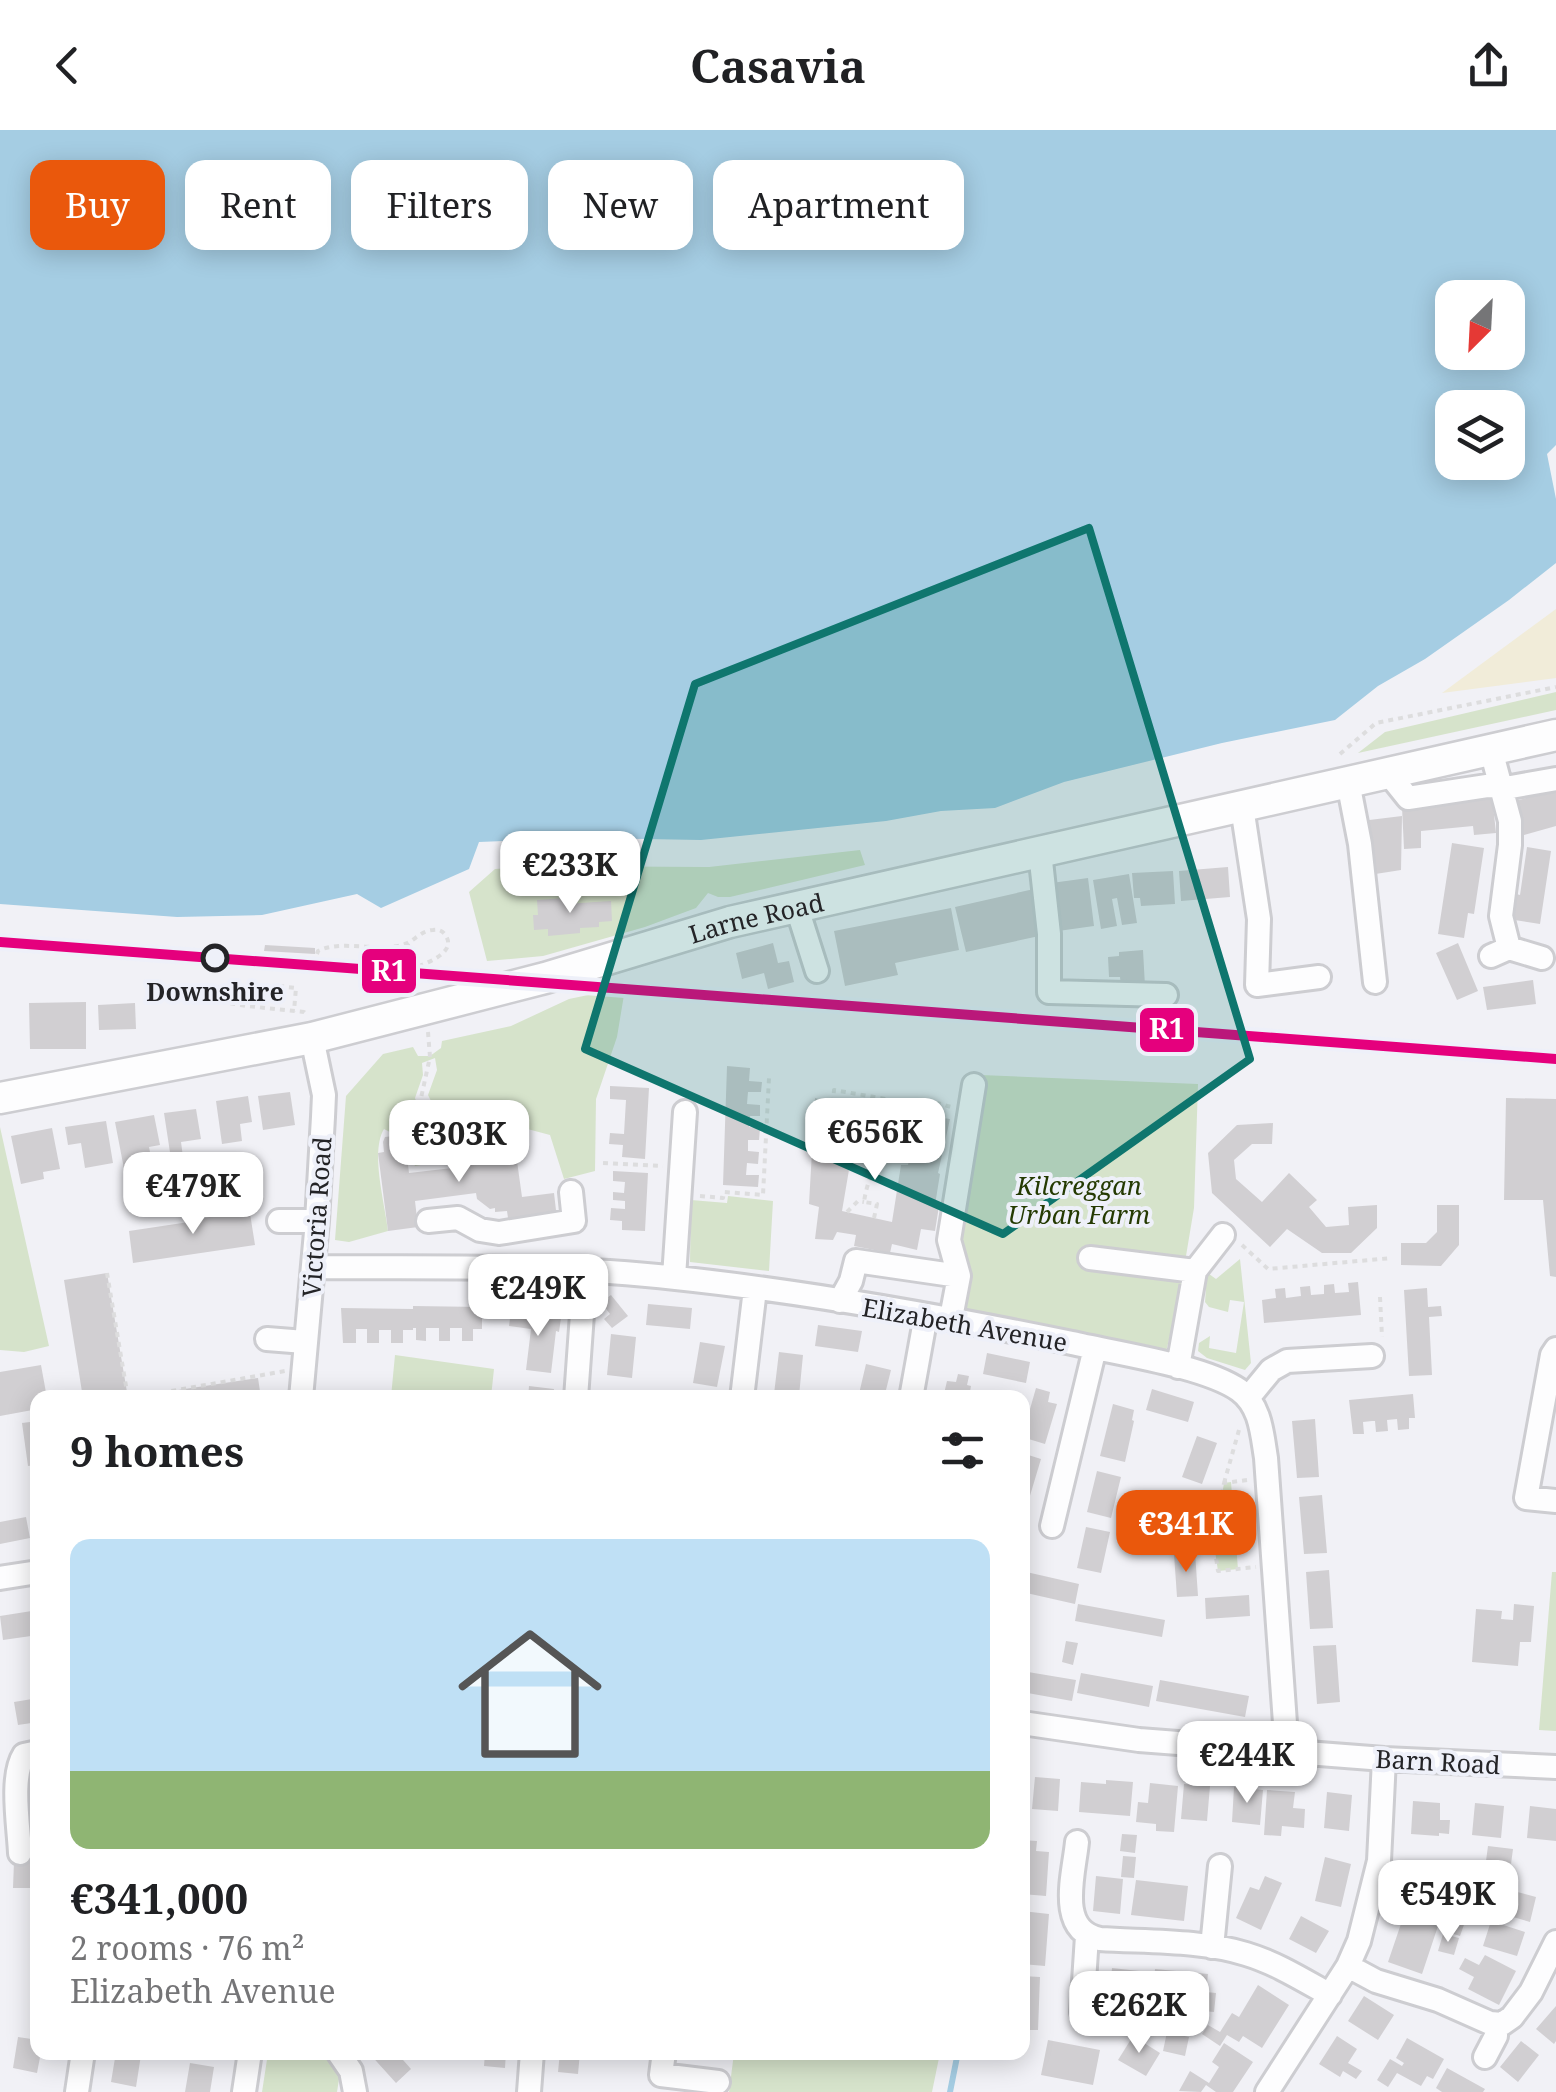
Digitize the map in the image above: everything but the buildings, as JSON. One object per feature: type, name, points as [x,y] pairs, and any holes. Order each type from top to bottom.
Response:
[{"type":"main road","name":"Larne Road","points":[[0,1098],[314,1037],[545,978],[730,922],[1232,809],[1344,768],[1388,773],[1556,735]]},
{"type":"street","points":[[1491,750],[1510,821],[1500,952],[1542,958]]},
{"type":"street","points":[[1344,768],[1360,844],[1375,982]]},
{"type":"street","points":[[1388,773],[1408,798],[1487,786],[1511,788],[1556,778]]},
{"type":"street","points":[[1232,809],[1258,919],[1257,985],[1319,977]]},
{"type":"street","points":[[1040,852],[1049,934],[1049,992],[1166,995]]},
{"type":"street","points":[[798,908],[817,970]]},
{"type":"street","name":"Victoria Road","points":[[302,1390],[324,1095],[314,1037]]},
{"type":"street","points":[[952,1318],[959,1276],[949,1240],[974,1084]]},
{"type":"street","points":[[674,1278],[685,1112]]},
{"type":"street","points":[[428,1221],[458,1218],[480,1230],[500,1233],[574,1221],[571,1192]]},
{"type":"street","points":[[279,1221],[317,1221]]},
{"type":"street","points":[[480,1230],[480,1268]]},
{"type":"street","points":[[1178,1366],[1196,1271],[1223,1235]]},
{"type":"street","points":[[1090,1258],[1196,1271]]},
{"type":"street","points":[[840,1301],[856,1261],[959,1276]]},
{"type":"street","name":"Elizabeth Avenue","points":[[313,1267],[585,1272],[755,1289],[952,1318],[1178,1366],[1236,1388],[1248,1398]]},
{"type":"street","points":[[577,1390],[585,1272]]},
{"type":"street","points":[[743,1390],[755,1289]]},
{"type":"street","points":[[912,1390],[926,1314]]},
{"type":"street","points":[[266,1339],[306,1342]]},
{"type":"street","points":[[1052,1526],[1095,1348]]},
{"type":"street","points":[[1556,1349],[1526,1498],[1556,1502]]},
{"type":"street","points":[[1287,1752],[1266,1458],[1257,1413],[1248,1398],[1271,1370],[1287,1361],[1372,1356]]},
{"type":"street","points":[[0,1578],[30,1573]]},
{"type":"street","name":"Barn Road","points":[[1030,1724],[1138,1740],[1384,1759],[1556,1767]]},
{"type":"street","points":[[20,1853],[19,1762],[30,1755]]},
{"type":"street","points":[[1267,2092],[1348,1966],[1367,1916],[1379,1861],[1384,1759]]},
{"type":"street","points":[[1077,1842],[1071,1909],[1075,1924],[1088,1936],[1212,1947],[1254,1956],[1330,1995]]},
{"type":"street","points":[[1212,1947],[1220,1866]]},
{"type":"street","points":[[1082,2012],[1088,1936]]},
{"type":"street","points":[[1348,1966],[1376,1981],[1438,2000],[1496,2024],[1506,2022],[1518,2011],[1556,1942]]},
{"type":"street","points":[[1484,2056],[1496,2036],[1496,2024]]},
{"type":"street","points":[[77,2092],[83,2060]]},
{"type":"street","points":[[244,2092],[249,2060]]},
{"type":"street","points":[[343,2060],[351,2071],[355,2092]]},
{"type":"street","points":[[529,2092],[531,2060]]},
{"type":"street","points":[[663,2060],[661,2075],[718,2082]]},
{"type":"path","points":[[1344,768],[1376,723],[1556,687]]},
{"type":"path","points":[[410,969],[444,952],[448,944],[445,934],[432,930],[408,944],[410,976],[433,973],[428,1074],[421,1098],[426,1116],[449,1130]]},
{"type":"path","points":[[318,954],[326,947],[408,944]]},
{"type":"path","points":[[250,985],[158,990],[230,1004],[304,1012],[314,1037]]},
{"type":"path","points":[[280,986],[296,988],[294,1011]]},
{"type":"path","points":[[680,1194],[723,1198],[724,1192],[763,1195],[769,1078]]},
{"type":"path","points":[[833,1103],[834,1090],[922,1108],[933,1109],[934,1102],[969,1112]]},
{"type":"path","points":[[887,1144],[895,1102]]},
{"type":"path","points":[[864,1202],[867,1181],[906,1105]]},
{"type":"path","points":[[921,1115],[922,1108]]},
{"type":"path","points":[[602,1163],[681,1168]]},
{"type":"path","points":[[847,1212],[858,1201],[877,1204],[874,1218]]},
{"type":"path","points":[[1223,1235],[1232,1237],[1268,1270],[1392,1258]]},
{"type":"path","points":[[107,1273],[129,1390]]},
{"type":"path","points":[[1372,1356],[1383,1356],[1380,1297]]},
{"type":"path","points":[[181,1390],[283,1371],[303,1372]]},
{"type":"path","points":[[1248,1398],[1224,1484],[1214,1544],[1218,1571],[1274,1565]]},
{"type":"path","points":[[1224,1484],[1267,1478]]},
{"type":"highlighted area","points":[[1089,528],[1250,1059],[1003,1234],[585,1049],[695,684]]},
{"type":"green space","points":[[1556,692],[1556,710],[1358,753],[1385,732]]},
{"type":"green space","points":[[860,850],[865,865],[730,897],[708,893],[696,908],[543,956],[487,961],[469,892],[495,869],[709,867]]},
{"type":"green space","points":[[625,989],[617,1037],[596,1099],[595,1171],[564,1179],[550,1135],[520,1127],[466,1103],[436,1111],[428,1095],[437,1070],[435,1058],[422,1063],[423,1075],[415,1098],[434,1135],[437,1162],[415,1166],[405,1143],[384,1129],[378,1164],[388,1231],[349,1242],[335,1240],[346,1096],[383,1054],[413,1047],[418,1056],[430,1056],[441,1048],[442,1041],[511,1026],[569,999]]},
{"type":"green space","name":"Kilcreggan Urban Farm","points":[[981,1075],[1198,1084],[1194,1208],[1166,1352],[964,1309],[958,1240]]},
{"type":"green space","points":[[0,1127],[49,1346],[24,1352],[0,1350]]},
{"type":"green space","points":[[728,1196],[773,1201],[769,1271],[690,1262],[691,1200],[727,1203]]},
{"type":"green space","points":[[1240,1259],[1251,1363],[1245,1370],[1207,1358],[1198,1351],[1199,1343],[1210,1336],[1209,1348],[1236,1353],[1244,1302],[1230,1300],[1228,1312],[1209,1307],[1205,1302],[1206,1288],[1199,1283],[1205,1271],[1216,1279]]},
{"type":"green space","points":[[395,1355],[494,1369],[492,1390],[392,1390]]},
{"type":"green space","points":[[1231,1482],[1238,1569],[1218,1571],[1214,1544],[1224,1483]]},
{"type":"green space","points":[[1552,1572],[1556,1572],[1556,1731],[1539,1730]]},
{"type":"green space","points":[[267,2060],[331,2060],[340,2073],[337,2092],[262,2092]]},
{"type":"green space","points":[[733,2060],[939,2060],[932,2092],[729,2092]]},
{"type":"sand","points":[[1556,609],[1556,678],[1442,693]]},
{"type":"water","points":[[0,130],[1556,130],[1556,445],[1547,454],[1556,499],[1556,563],[1335,720],[1064,782],[995,808],[701,840],[589,838],[479,842],[469,869],[381,908],[357,894],[262,915],[177,917],[0,904]]},
{"type":"waterway","points":[[950,2092],[956,2060]]},
{"type":"transit line","name":"R1","points":[[0,942],[1556,1059]]},
{"type":"place","name":"Downshire","points":[[215,958]]}]
